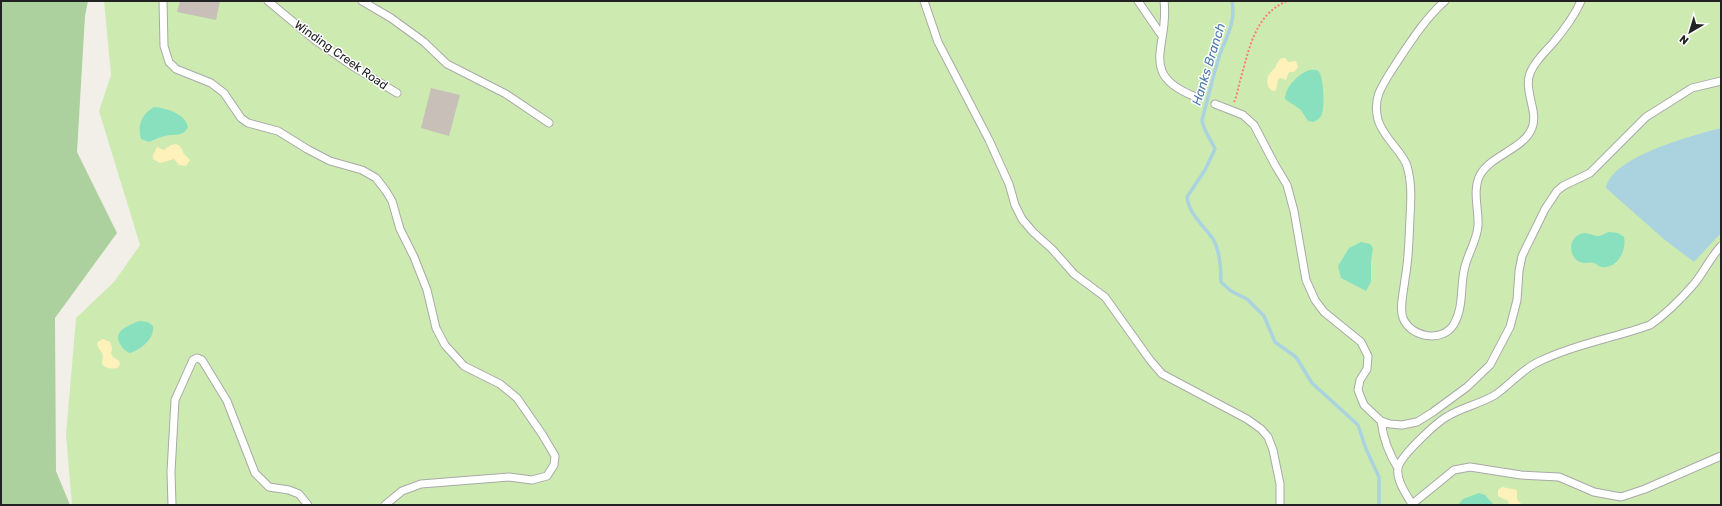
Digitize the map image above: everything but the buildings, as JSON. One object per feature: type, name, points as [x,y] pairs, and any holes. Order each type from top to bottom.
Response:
[{"type":"lane","points":[[163,1],[164,46],[169,62],[176,69],[211,83],[224,93],[241,118],[248,123],[278,131],[330,161],[362,170],[376,178],[392,202],[400,229],[414,257],[427,290],[436,328],[445,345],[464,366],[500,384],[517,398],[555,456],[554,465],[547,476],[532,480],[509,477],[421,484],[402,491],[385,505]]},
{"type":"lane","name":"Winding Creek Road","points":[[268,1],[315,40],[354,67],[397,93]]},
{"type":"lane","points":[[362,1],[391,18],[424,42],[447,64],[506,94],[549,123]]},
{"type":"lane","points":[[924,1],[938,42],[989,140],[1009,184],[1015,205],[1022,219],[1074,274],[1105,296],[1150,360],[1162,374],[1247,419],[1261,429],[1268,437],[1273,450],[1280,484],[1280,505]]},
{"type":"lane","points":[[1138,1],[1162,36]]},
{"type":"lane","points":[[1164,1],[1160,46],[1160,65],[1164,78],[1179,91],[1196,97]]},
{"type":"lane","points":[[1445,1],[1434,11],[1417,31],[1385,81],[1378,95],[1376,111],[1378,121],[1385,135],[1407,164],[1411,187],[1409,257],[1402,305],[1403,318],[1410,328],[1424,336],[1435,337],[1448,332],[1455,324],[1461,305],[1465,265],[1476,238],[1476,195],[1480,176],[1490,164],[1521,142],[1532,130],[1534,121],[1528,84],[1530,72],[1540,56],[1568,24],[1581,1]]},
{"type":"lane","points":[[1215,104],[1243,115],[1254,125],[1287,185],[1294,211],[1306,280],[1315,300],[1324,312],[1361,342],[1368,356],[1366,369],[1360,380],[1358,390],[1364,405],[1381,421],[1390,424],[1402,425],[1417,422],[1439,408],[1478,378],[1490,365],[1510,327],[1517,300],[1519,271],[1522,256],[1545,209],[1557,191],[1563,186],[1590,173],[1646,117],[1692,88],[1721,81]]},
{"type":"lane","points":[[1398,468],[1401,460],[1415,445],[1434,426],[1447,416],[1496,394],[1514,378],[1537,363],[1564,351],[1650,325],[1662,317],[1695,284],[1712,256],[1721,246]]},
{"type":"lane","points":[[172,505],[171,472],[175,400],[193,360],[197,358],[202,360],[227,400],[254,473],[269,486],[289,490],[299,494],[308,505]]},
{"type":"lane","points":[[1381,421],[1383,432],[1398,468],[1404,490],[1411,504],[1454,470],[1470,467],[1521,476],[1559,477],[1594,492],[1621,497],[1645,489],[1721,456]]},
{"type":"path","points":[[1230,109],[1236,98],[1252,37],[1264,18],[1279,4],[1287,1]]},
{"type":"green space","points":[[1,1],[88,1],[85,16],[77,152],[117,233],[55,318],[56,471],[70,505],[1,505]]},
{"type":"green space","points":[[104,1],[1721,1],[1721,505],[72,505],[66,435],[76,318],[114,282],[140,245],[99,111],[111,75]]},
{"type":"green space","points":[[1310,70],[1316,70],[1321,75],[1323,94],[1323,108],[1321,116],[1313,122],[1308,121],[1301,110],[1285,99],[1287,90],[1293,81],[1301,74]]},
{"type":"green space","points":[[154,107],[175,112],[184,119],[188,127],[181,134],[163,136],[149,142],[141,139],[140,125],[142,120],[146,113]]},
{"type":"green space","points":[[1609,232],[1618,233],[1624,237],[1625,242],[1623,252],[1617,262],[1613,265],[1601,267],[1595,263],[1582,263],[1574,258],[1571,246],[1577,236],[1584,233],[1599,236]]},
{"type":"green space","points":[[1361,242],[1370,244],[1373,248],[1371,282],[1366,291],[1341,278],[1338,266],[1349,248]]},
{"type":"green space","points":[[139,321],[148,322],[153,326],[152,335],[143,346],[130,353],[120,344],[118,338],[119,334],[124,328]]},
{"type":"green space","points":[[1479,493],[1485,495],[1494,505],[1458,505],[1463,499]]},
{"type":"sand","points":[[1282,58],[1285,58],[1288,62],[1296,61],[1298,67],[1294,72],[1289,72],[1286,80],[1280,78],[1278,80],[1276,90],[1273,91],[1268,87],[1267,78]]},
{"type":"sand","points":[[176,144],[180,146],[184,154],[190,160],[186,166],[179,165],[174,159],[160,163],[153,159],[153,155],[157,147],[164,150],[171,145]]},
{"type":"sand","points":[[103,339],[110,342],[112,348],[111,353],[113,357],[119,361],[120,365],[117,368],[105,367],[102,364],[103,355],[97,344]]},
{"type":"sand","points":[[1502,487],[1517,490],[1517,499],[1522,505],[1509,505],[1508,501],[1498,496],[1498,490]]},
{"type":"water","points":[[1721,128],[1721,233],[1694,262],[1665,240],[1606,188],[1611,177],[1622,167],[1637,157],[1674,142]]},
{"type":"waterway","name":"Hanks Branch","points":[[1232,1],[1232,22],[1217,62],[1202,120],[1205,131],[1215,149],[1205,170],[1187,197],[1188,203],[1193,214],[1213,239],[1220,260],[1221,282],[1231,291],[1247,299],[1264,316],[1275,342],[1296,357],[1312,383],[1358,425],[1366,449],[1379,477],[1379,505]]}]
